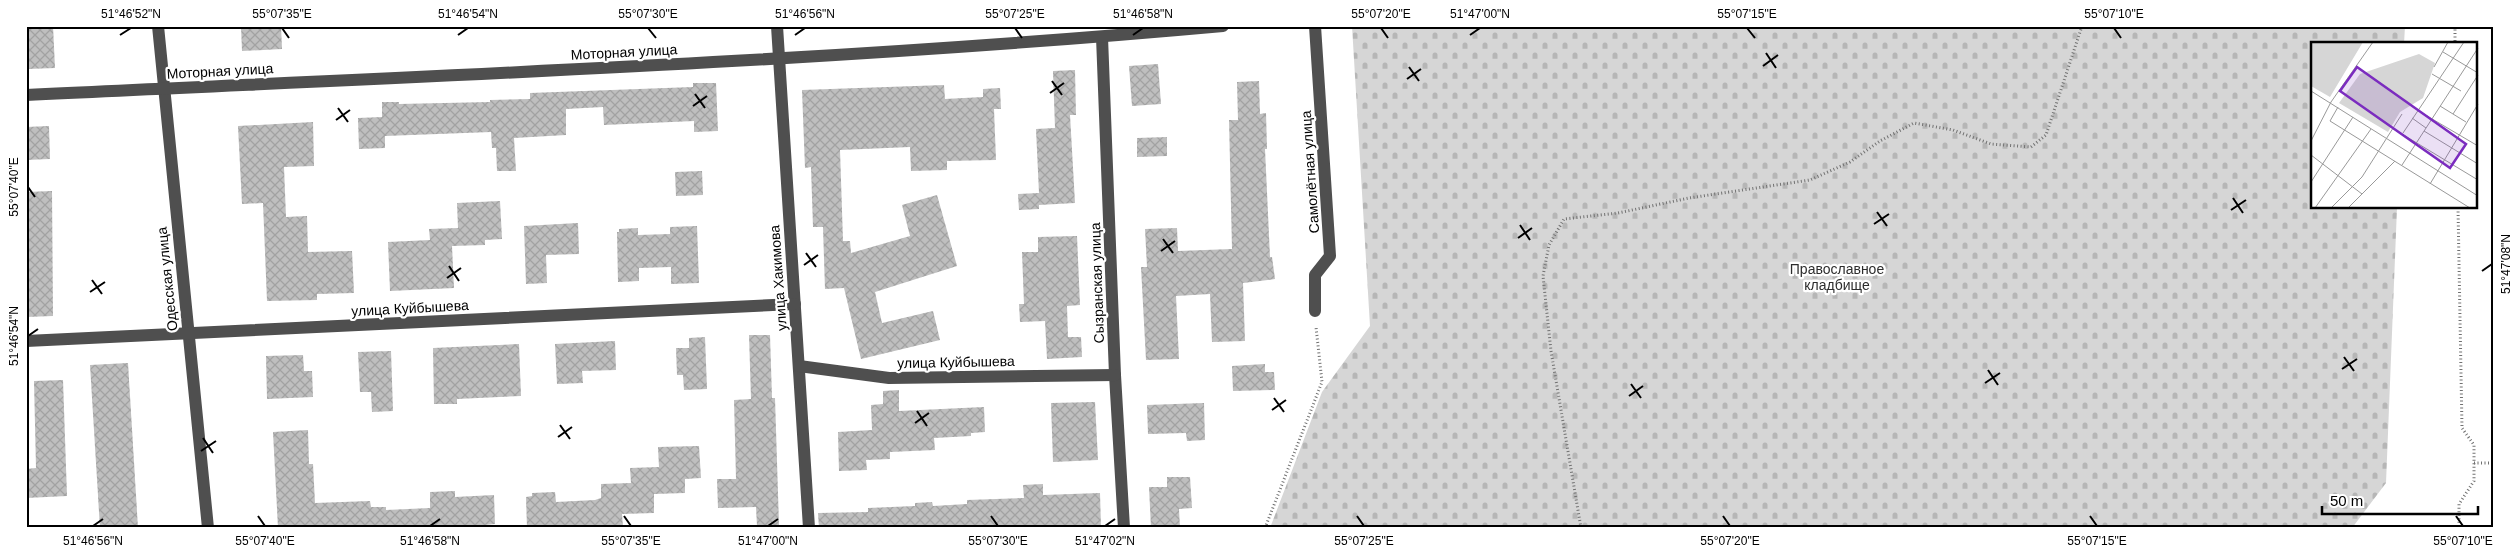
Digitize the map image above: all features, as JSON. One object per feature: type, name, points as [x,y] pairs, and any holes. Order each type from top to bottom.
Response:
[{"type":"street","name":"Одесская улица","points":[[158,26],[187,333],[208,528]]},
{"type":"street","name":"улица Хакимова","points":[[777,26],[810,528]]},
{"type":"street","name":"Моторная улица","points":[[26,95],[778,60],[1102,37],[1223,26]]},
{"type":"street","name":"Самолётная улица","points":[[1315,26],[1327,178],[1330,256],[1315,275],[1315,311]]},
{"type":"street","name":"Сызранская улица","points":[[1102,37],[1115,375],[1124,528]]},
{"type":"street","name":"улица Куйбышева","points":[[26,341],[795,304]]},
{"type":"street","name":"улица Куйбышева","points":[[799,366],[888,378],[1115,375]]},
{"type":"path","points":[[1581,528],[1551,351],[1543,276],[1549,245],[1564,219],[1618,213],[1689,198],[1810,180],[1850,162],[1880,141],[1914,123],[1953,130],[1991,144],[2031,147],[2046,135],[2082,26]]},
{"type":"path","points":[[2455,26],[2456,42]]},
{"type":"path","points":[[2458,209],[2462,428],[2474,445],[2474,481],[2459,504],[2459,528]]},
{"type":"path","points":[[1265,528],[1322,382],[1315,311]]},
{"type":"path","points":[[2474,463],[2494,463]]},
{"type":"green space","name":"Православное кладбище","points":[[1352,26],[2405,26],[2404,42],[2311,42],[2311,209],[2397,209],[2386,483],[2352,528],[1270,528],[1322,392],[1370,326]]},
{"type":"building","points":[[26,26],[53,26],[55,68],[28,69]]},
{"type":"building","points":[[241,26],[281,26],[282,49],[242,51]]},
{"type":"building","points":[[1158,64],[1161,104],[1132,106],[1129,66]]},
{"type":"building","points":[[1075,70],[1076,115],[1070,115],[1075,203],[1039,205],[1039,209],[1019,210],[1018,194],[1039,193],[1036,129],[1055,128],[1053,71]]},
{"type":"building","points":[[1259,81],[1260,114],[1266,113],[1267,149],[1265,149],[1270,257],[1272,257],[1275,279],[1243,283],[1245,341],[1212,342],[1210,294],[1176,296],[1179,359],[1146,360],[1141,267],[1147,267],[1145,229],[1177,228],[1178,251],[1232,249],[1229,120],[1238,120],[1237,82]]},
{"type":"building","points":[[693,83],[716,83],[718,131],[694,132],[694,121],[604,125],[603,107],[566,109],[566,135],[514,138],[516,171],[497,171],[496,148],[492,148],[491,132],[385,136],[385,148],[359,149],[358,118],[382,117],[382,102],[399,102],[399,104],[490,102],[490,100],[530,99],[530,93],[693,87]]},
{"type":"building","points":[[944,85],[945,99],[983,97],[983,89],[1000,88],[1001,109],[994,109],[996,160],[947,161],[947,170],[911,171],[910,147],[840,150],[843,241],[850,241],[851,253],[910,236],[902,205],[937,195],[957,266],[875,292],[882,323],[933,311],[940,340],[861,359],[844,288],[825,289],[823,227],[813,227],[811,167],[805,168],[802,90]]},
{"type":"building","points":[[313,122],[314,166],[284,167],[286,217],[307,216],[308,252],[352,251],[354,293],[317,294],[317,300],[267,301],[263,203],[242,204],[238,126]]},
{"type":"building","points":[[49,126],[50,159],[26,160],[26,127]]},
{"type":"building","points":[[1167,137],[1167,156],[1137,157],[1137,138]]},
{"type":"building","points":[[702,171],[703,195],[676,196],[675,172]]},
{"type":"building","points":[[52,191],[53,316],[26,317],[26,192]]},
{"type":"building","points":[[500,201],[502,239],[485,240],[485,245],[452,246],[454,288],[390,291],[388,242],[430,240],[429,229],[458,228],[457,203]]},
{"type":"building","points":[[578,223],[579,254],[546,255],[547,283],[526,284],[524,226]]},
{"type":"building","points":[[697,226],[699,283],[671,284],[671,267],[639,268],[639,281],[618,282],[617,232],[619,232],[619,229],[638,228],[638,235],[670,234],[670,227]]},
{"type":"building","points":[[1077,236],[1080,305],[1067,306],[1068,337],[1081,337],[1082,357],[1047,359],[1045,321],[1020,322],[1019,304],[1024,304],[1022,252],[1038,252],[1038,237]]},
{"type":"building","points":[[749,335],[770,335],[772,398],[775,398],[779,525],[757,526],[756,507],[718,508],[717,479],[736,479],[734,400],[751,399]]},
{"type":"building","points":[[705,337],[707,389],[684,390],[683,375],[677,375],[676,348],[689,348],[689,338]]},
{"type":"building","points":[[615,341],[616,370],[582,371],[583,383],[557,384],[555,344]]},
{"type":"building","points":[[519,344],[521,396],[457,399],[457,404],[434,404],[433,348]]},
{"type":"building","points":[[391,351],[393,411],[372,412],[371,392],[360,392],[358,352]]},
{"type":"building","points":[[303,355],[304,371],[312,371],[313,397],[267,399],[266,356]]},
{"type":"building","points":[[128,363],[138,528],[100,528],[90,365]]},
{"type":"building","points":[[1265,364],[1265,372],[1274,372],[1275,390],[1233,391],[1232,366]]},
{"type":"building","points":[[63,380],[67,496],[26,498],[26,469],[36,468],[34,381]]},
{"type":"building","points":[[899,390],[899,411],[984,407],[985,432],[971,433],[971,436],[934,438],[935,450],[890,452],[890,459],[866,460],[867,470],[839,471],[838,432],[872,430],[871,405],[883,404],[883,391]]},
{"type":"building","points":[[1095,402],[1098,460],[1053,462],[1051,403]]},
{"type":"building","points":[[1204,403],[1205,440],[1187,441],[1186,433],[1148,434],[1147,405]]},
{"type":"building","points":[[308,430],[309,464],[313,464],[315,503],[370,501],[371,507],[386,507],[386,510],[430,508],[430,492],[455,491],[455,497],[494,495],[495,524],[485,525],[485,528],[278,528],[273,432]]},
{"type":"building","points":[[699,446],[701,478],[685,479],[685,493],[654,494],[654,513],[622,514],[623,527],[527,528],[526,497],[532,496],[532,493],[555,492],[556,502],[595,500],[601,498],[601,484],[631,483],[630,468],[659,467],[658,447]]},
{"type":"building","points":[[1167,477],[1190,477],[1192,508],[1179,509],[1180,528],[1151,528],[1149,487],[1167,487]]},
{"type":"building","points":[[1043,484],[1043,495],[1100,493],[1101,528],[976,528],[976,525],[935,528],[819,528],[818,513],[868,512],[868,508],[915,506],[915,503],[932,502],[933,506],[967,504],[967,500],[1024,498],[1023,485]]}]
